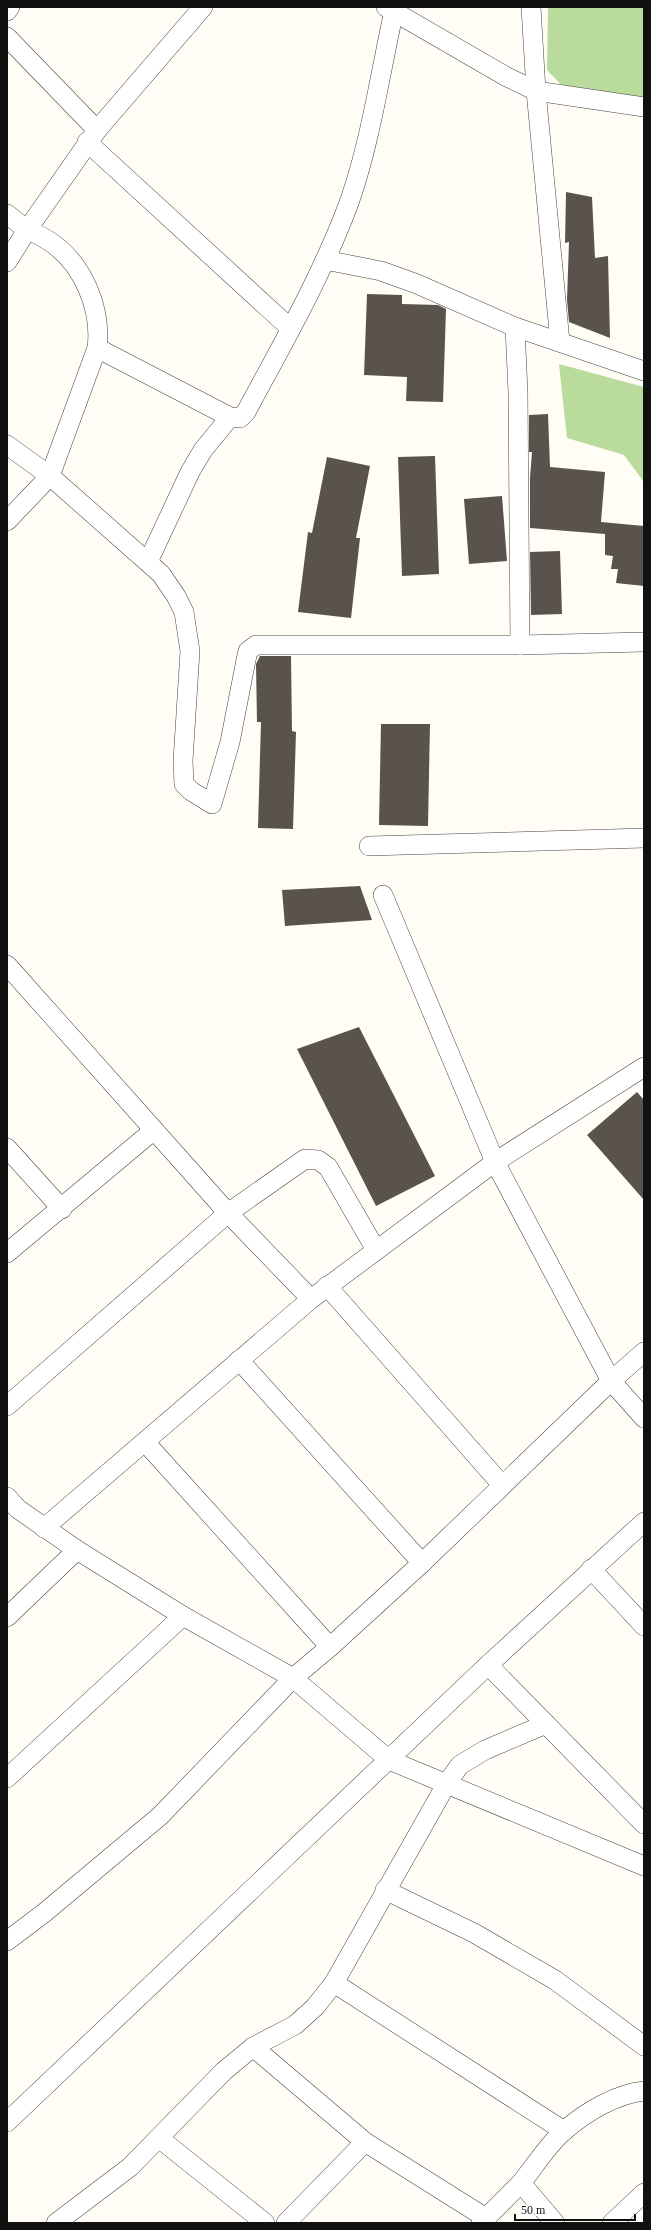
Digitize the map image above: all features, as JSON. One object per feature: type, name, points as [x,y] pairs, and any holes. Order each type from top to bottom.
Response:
[{"type":"street","points":[[7,11],[10,7]]},
{"type":"street","points":[[7,262],[92,136],[203,7]]},
{"type":"street","points":[[531,7],[536,91],[560,342]]},
{"type":"street","points":[[97,348],[230,417],[240,418],[246,412],[325,260],[359,173],[390,9],[507,77],[536,91],[644,107]]},
{"type":"street","points":[[7,37],[92,136],[290,328]]},
{"type":"street","points":[[7,214],[28,230],[50,241],[71,260],[90,295],[97,313],[99,332],[97,348],[50,476],[7,522]]},
{"type":"street","points":[[325,260],[381,271],[417,284],[515,327],[644,371]]},
{"type":"street","points":[[515,327],[518,392],[520,645]]},
{"type":"street","points":[[148,562],[193,466],[203,450],[230,417]]},
{"type":"street","points":[[7,445],[50,476],[148,562],[161,574],[176,596],[184,612],[189,637],[190,652],[183,761],[184,784],[191,791],[212,804],[230,742],[248,651],[256,645],[520,645],[644,642]]},
{"type":"street","points":[[369,846],[644,838]]},
{"type":"street","points":[[383,895],[495,1162],[612,1381],[644,1418]]},
{"type":"street","points":[[7,965],[228,1214],[311,1299]]},
{"type":"street","points":[[44,1528],[311,1299],[495,1162],[644,1067]]},
{"type":"street","points":[[7,1253],[62,1209],[154,1130]]},
{"type":"street","points":[[7,1148],[62,1209]]},
{"type":"street","points":[[7,1406],[228,1214],[305,1159],[318,1160],[328,1167],[376,1250]]},
{"type":"street","points":[[328,1286],[502,1485]]},
{"type":"street","points":[[7,1941],[44,1913],[144,1830],[293,1678],[330,1647],[422,1563],[502,1485],[644,1352]]},
{"type":"street","points":[[239,1360],[422,1563]]},
{"type":"street","points":[[145,1442],[330,1647]]},
{"type":"street","points":[[11,1507],[184,1616],[293,1678],[389,1760],[644,1865]]},
{"type":"street","points":[[7,2122],[488,1665],[644,1522]]},
{"type":"street","points":[[7,1617],[77,1550]]},
{"type":"street","points":[[591,1569],[644,1626]]},
{"type":"street","points":[[7,1778],[184,1616]]},
{"type":"street","points":[[488,1665],[644,1824]]},
{"type":"street","points":[[56,2223],[130,2167],[224,2071],[253,2047],[295,2025],[315,2007],[334,1983],[385,1890],[447,1783],[460,1765],[485,1750],[546,1724]]},
{"type":"street","points":[[385,1890],[474,1934],[555,1980],[644,2046]]},
{"type":"street","points":[[334,1983],[564,2131]]},
{"type":"street","points":[[253,2047],[365,2142],[484,2220],[521,2183],[564,2131],[597,2108],[632,2092],[644,2091]]},
{"type":"street","points":[[159,2138],[265,2223]]},
{"type":"street","points":[[286,2223],[365,2142]]},
{"type":"street","points":[[521,2183],[555,2223]]},
{"type":"street","points":[[612,2223],[644,2193]]},
{"type":"green space","points":[[548,7],[644,7],[644,99],[566,90],[547,70]]},
{"type":"green space","points":[[559,364],[644,387],[644,482],[624,455],[567,438]]},
{"type":"building","points":[[566,192],[592,197],[595,258],[608,256],[610,338],[569,322],[567,300],[569,242],[565,243]]},
{"type":"building","points":[[367,294],[402,295],[402,304],[438,305],[446,309],[443,402],[406,401],[407,377],[364,375]]},
{"type":"building","points":[[548,414],[550,467],[605,472],[601,522],[644,526],[644,586],[616,583],[618,569],[611,569],[613,556],[605,555],[605,534],[530,528],[530,478],[532,452],[529,452],[529,415]]},
{"type":"building","points":[[435,456],[439,574],[402,576],[398,457]]},
{"type":"building","points":[[327,457],[370,466],[356,538],[360,538],[351,618],[298,612],[308,532],[312,533]]},
{"type":"building","points":[[502,496],[507,561],[469,564],[464,499]]},
{"type":"building","points":[[560,551],[562,614],[531,615],[530,552]]},
{"type":"building","points":[[260,656],[291,656],[292,731],[296,732],[293,829],[258,828],[261,722],[257,722],[256,664]]},
{"type":"building","points":[[381,724],[430,724],[428,826],[379,825]]},
{"type":"building","points":[[360,886],[372,920],[285,926],[282,890]]},
{"type":"building","points":[[359,1027],[435,1176],[376,1206],[297,1049]]},
{"type":"building","points":[[637,1092],[644,1100],[644,1200],[587,1135]]}]
